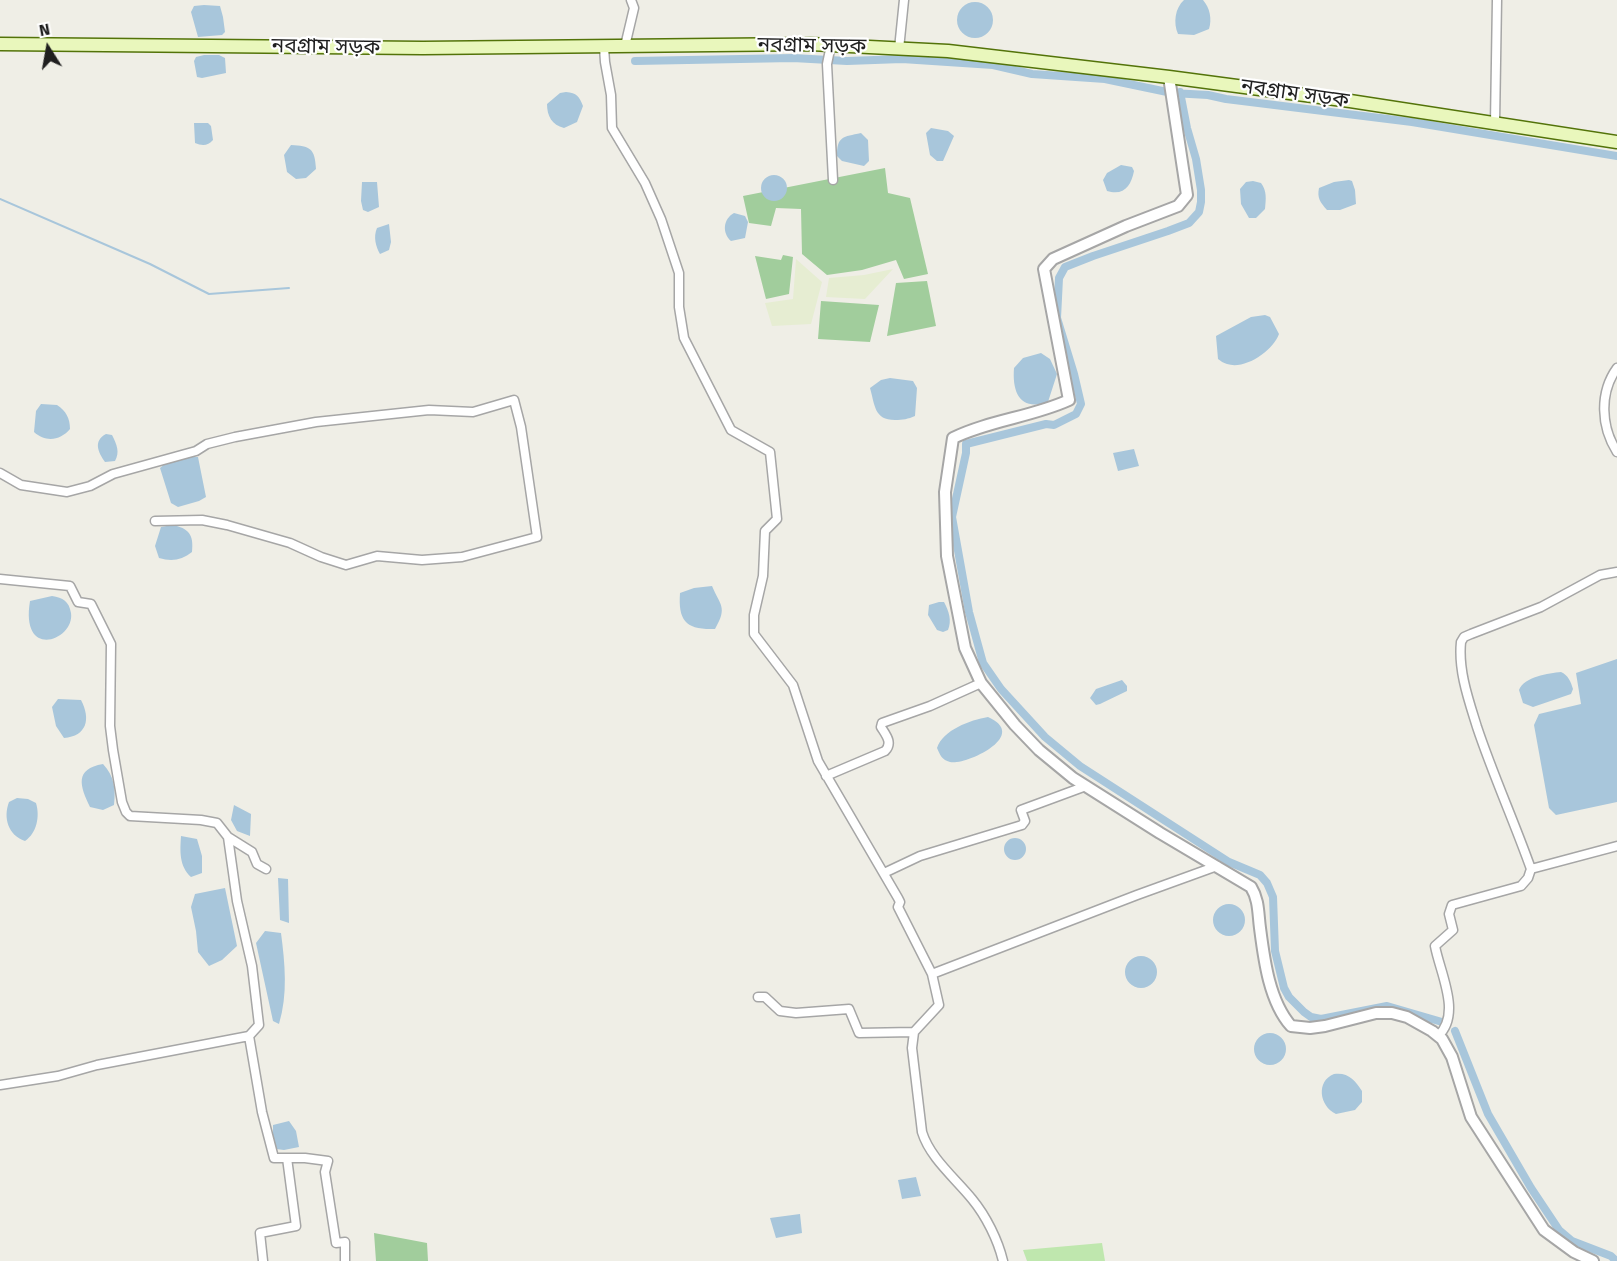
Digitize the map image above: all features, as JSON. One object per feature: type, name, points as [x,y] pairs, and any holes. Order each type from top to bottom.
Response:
[{"type":"main road","name":"নবগ্রাম সড়ক","points":[[0,44],[423,48],[625,46],[948,51],[1495,123],[1617,142]]},
{"type":"street","points":[[625,46],[634,8],[632,0]]},
{"type":"street","points":[[898,49],[904,0]]},
{"type":"street","points":[[1495,123],[1497,0]]},
{"type":"street","points":[[604,47],[604,62],[611,95],[612,128],[645,183],[661,219],[679,273],[679,307],[684,338],[731,430],[770,452],[777,519],[765,531],[763,576],[754,615],[754,634],[793,685],[818,761],[900,901],[898,907],[932,974],[939,1005],[914,1032],[912,1048],[916,1101],[925,1142],[974,1202],[999,1245],[1003,1261]]},
{"type":"street","points":[[830,49],[827,64],[833,180]]},
{"type":"street","points":[[1170,80],[1187,195],[1178,206],[1053,259],[1044,269],[1069,400],[1047,410],[971,429],[953,438],[945,492],[947,556],[965,648],[981,683],[1039,750],[1073,778],[1251,887],[1256,896],[1261,938],[1272,990],[1284,1019],[1291,1026],[1325,1026],[1362,1015],[1392,1013],[1418,1023],[1442,1039],[1452,1057],[1471,1117],[1520,1190],[1531,1212],[1544,1230],[1561,1244],[1593,1261]]},
{"type":"street","points":[[1617,368],[1606,387],[1604,403],[1608,433],[1617,452]]},
{"type":"street","points":[[0,473],[21,485],[67,492],[90,486],[113,474],[196,451],[207,444],[236,437],[316,422],[429,410],[473,412],[514,400],[521,427],[537,537],[462,557],[422,560],[377,556],[346,565],[321,557],[291,543],[228,525],[201,520],[155,521]]},
{"type":"street","points":[[1438,1036],[1448,1024],[1449,1013],[1435,946],[1453,930],[1449,914],[1452,905],[1521,886],[1528,878],[1531,869],[1496,781],[1470,705],[1464,683],[1461,642],[1471,634],[1541,607],[1600,575],[1617,572]]},
{"type":"street","points":[[0,579],[70,586],[78,602],[91,604],[111,644],[110,726],[119,787],[126,812],[130,816],[217,823],[228,837],[252,852],[257,864],[266,869]]},
{"type":"street","points":[[826,776],[885,751],[890,741],[881,726],[882,723],[930,706],[981,683]]},
{"type":"street","points":[[884,873],[920,856],[1022,825],[1024,821],[1021,810],[1086,786]]},
{"type":"street","points":[[0,1085],[58,1076],[97,1065],[249,1036],[259,1025],[252,966],[237,901],[228,837]]},
{"type":"street","points":[[1531,869],[1617,846]]},
{"type":"street","points":[[932,974],[1217,866]]},
{"type":"street","points":[[758,997],[765,997],[780,1011],[796,1013],[849,1009],[859,1033],[914,1032]]},
{"type":"street","points":[[249,1036],[262,1112],[274,1158],[328,1161],[325,1172],[336,1243],[345,1242],[345,1261]]},
{"type":"street","points":[[263,1261],[260,1233],[296,1226],[287,1158]]},
{"type":"green space","points":[[885,168],[888,193],[910,198],[928,274],[904,279],[896,260],[862,270],[827,275],[802,254],[801,209],[776,208],[771,226],[749,223],[743,196]]},
{"type":"green space","points":[[783,255],[793,257],[789,294],[766,299],[755,256],[781,260]]},
{"type":"green space","points":[[796,259],[822,282],[811,324],[772,326],[765,303],[793,299]]},
{"type":"green space","points":[[893,269],[865,299],[826,297],[829,278],[864,275]]},
{"type":"green space","points":[[927,281],[936,326],[887,336],[896,283]]},
{"type":"green space","points":[[821,301],[879,305],[870,342],[818,339]]},
{"type":"green space","points":[[374,1233],[427,1243],[428,1261],[376,1261]]},
{"type":"green space","points":[[1102,1243],[1105,1261],[1027,1261],[1023,1250]]},
{"type":"water","points":[[1184,0],[1203,0],[1210,14],[1209,29],[1194,35],[1178,34],[1176,16]]},
{"type":"water","points":[[975,2],[988,7],[993,20],[988,33],[975,38],[962,33],[957,20],[962,7]]},
{"type":"water","points":[[194,6],[220,6],[225,32],[222,35],[198,37],[191,12]]},
{"type":"water","points":[[219,55],[225,58],[226,73],[197,77],[194,61],[196,57]]},
{"type":"water","points":[[566,92],[577,96],[583,106],[577,122],[564,128],[556,125],[551,119],[547,104],[560,93]]},
{"type":"water","points":[[194,123],[208,123],[211,126],[213,140],[211,142],[205,145],[195,143]]},
{"type":"water","points":[[931,128],[948,131],[954,136],[943,161],[937,161],[930,155],[926,133]]},
{"type":"water","points":[[861,133],[868,140],[869,161],[864,166],[842,161],[837,156],[838,145],[842,138]]},
{"type":"water","points":[[291,145],[307,147],[313,152],[316,169],[306,178],[296,179],[287,172],[284,155]]},
{"type":"water","points":[[1121,165],[1132,167],[1134,171],[1129,185],[1122,191],[1107,191],[1103,180],[1107,173]]},
{"type":"water","points":[[774,175],[783,179],[787,188],[783,197],[774,201],[765,197],[761,188],[765,179]]},
{"type":"water","points":[[1352,181],[1355,190],[1356,204],[1340,210],[1327,210],[1318,195],[1319,188],[1334,182]]},
{"type":"water","points":[[362,182],[377,182],[379,207],[368,212],[363,210],[361,201]]},
{"type":"water","points":[[1246,182],[1261,183],[1264,189],[1265,209],[1256,218],[1249,218],[1241,204],[1240,189]]},
{"type":"water","points":[[734,213],[745,216],[748,222],[745,238],[731,241],[726,234],[725,226]]},
{"type":"water","points":[[389,224],[391,242],[389,250],[380,254],[377,248],[376,231],[377,228]]},
{"type":"water","points":[[1265,315],[1270,317],[1279,334],[1265,353],[1242,364],[1227,364],[1218,359],[1216,336],[1251,317]]},
{"type":"water","points":[[1041,353],[1050,359],[1057,374],[1048,402],[1031,404],[1025,402],[1017,393],[1014,368],[1023,358]]},
{"type":"water","points":[[890,378],[913,381],[917,388],[915,416],[903,420],[888,419],[876,410],[870,388],[881,380]]},
{"type":"water","points":[[41,404],[57,405],[63,410],[70,425],[66,433],[58,438],[48,439],[34,432],[36,411]]},
{"type":"water","points":[[106,434],[112,435],[118,451],[115,461],[105,462],[99,451],[99,440]]},
{"type":"water","points":[[1134,449],[1139,466],[1118,471],[1113,453]]},
{"type":"water","points":[[198,457],[206,497],[178,507],[171,503],[160,468],[166,463]]},
{"type":"water","points":[[172,525],[183,528],[189,533],[192,552],[177,560],[159,558],[155,546],[161,527]]},
{"type":"water","points":[[712,586],[722,611],[719,622],[715,629],[697,628],[686,622],[683,617],[680,593],[694,588]]},
{"type":"water","points":[[52,596],[67,603],[71,613],[70,623],[65,631],[48,640],[40,638],[33,632],[29,620],[30,601]]},
{"type":"water","points":[[944,602],[950,623],[948,630],[943,632],[937,630],[928,615],[929,605]]},
{"type":"water","points":[[1617,659],[1617,802],[1556,815],[1549,808],[1534,725],[1539,714],[1581,704],[1576,673]]},
{"type":"water","points":[[1561,672],[1570,681],[1573,689],[1571,694],[1533,707],[1523,703],[1519,690],[1526,682],[1537,676]]},
{"type":"water","points":[[1122,680],[1127,686],[1127,691],[1096,705],[1090,698],[1096,689]]},
{"type":"water","points":[[58,699],[81,700],[84,707],[85,725],[78,734],[72,737],[64,738],[56,726],[52,707]]},
{"type":"water","points":[[988,717],[999,725],[1002,733],[999,741],[980,755],[968,759],[950,762],[942,757],[937,748],[945,736],[966,723]]},
{"type":"water","points":[[103,764],[112,778],[115,793],[114,805],[103,810],[90,807],[82,780],[87,770]]},
{"type":"water","points":[[17,798],[28,799],[36,803],[37,808],[35,829],[25,841],[14,835],[7,820],[9,802]]},
{"type":"water","points":[[234,805],[251,814],[250,836],[237,831],[231,820]]},
{"type":"water","points":[[181,836],[197,839],[202,856],[202,873],[191,877],[184,868]]},
{"type":"water","points":[[1015,838],[1023,841],[1026,849],[1023,857],[1015,860],[1007,857],[1004,849],[1007,841]]},
{"type":"water","points":[[278,878],[288,879],[289,923],[280,920]]},
{"type":"water","points":[[225,888],[237,946],[222,960],[209,966],[198,952],[191,907],[195,894]]},
{"type":"water","points":[[1229,904],[1240,909],[1245,920],[1240,931],[1229,936],[1218,931],[1213,920],[1218,909]]},
{"type":"water","points":[[265,931],[281,933],[285,990],[279,1024],[273,1021],[256,943]]},
{"type":"water","points":[[1141,956],[1152,961],[1157,972],[1152,983],[1141,988],[1130,983],[1125,972],[1130,961]]},
{"type":"water","points":[[1270,1033],[1281,1038],[1286,1049],[1281,1060],[1270,1065],[1259,1060],[1254,1049],[1259,1038]]},
{"type":"water","points":[[1334,1074],[1343,1074],[1351,1078],[1362,1091],[1362,1102],[1355,1110],[1336,1114],[1323,1100],[1324,1082]]},
{"type":"water","points":[[289,1121],[296,1131],[299,1147],[276,1149],[273,1125]]},
{"type":"water","points":[[916,1177],[921,1196],[902,1199],[898,1180]]},
{"type":"water","points":[[800,1214],[802,1233],[776,1238],[770,1218]]},
{"type":"waterway","points":[[635,61],[793,58],[847,61],[902,59],[993,65],[1032,74],[1105,79],[1172,93],[1208,95],[1412,122],[1617,156]]},
{"type":"waterway","points":[[1180,92],[1201,190],[1199,212],[1189,223],[1065,267],[1059,278],[1057,318],[1081,404],[1076,414],[1054,425],[1046,424],[966,444],[952,517],[969,612],[983,663],[1001,689],[1045,737],[1080,766],[1229,862],[1260,875],[1267,883],[1273,897],[1275,951],[1284,988],[1289,997],[1304,1012],[1311,1017],[1321,1019],[1387,1006],[1442,1022]]},
{"type":"waterway","points":[[0,199],[150,264],[209,294],[289,288]]},
{"type":"waterway","points":[[1455,1031],[1488,1114],[1531,1188],[1559,1230],[1572,1241],[1611,1256],[1616,1261]]}]
